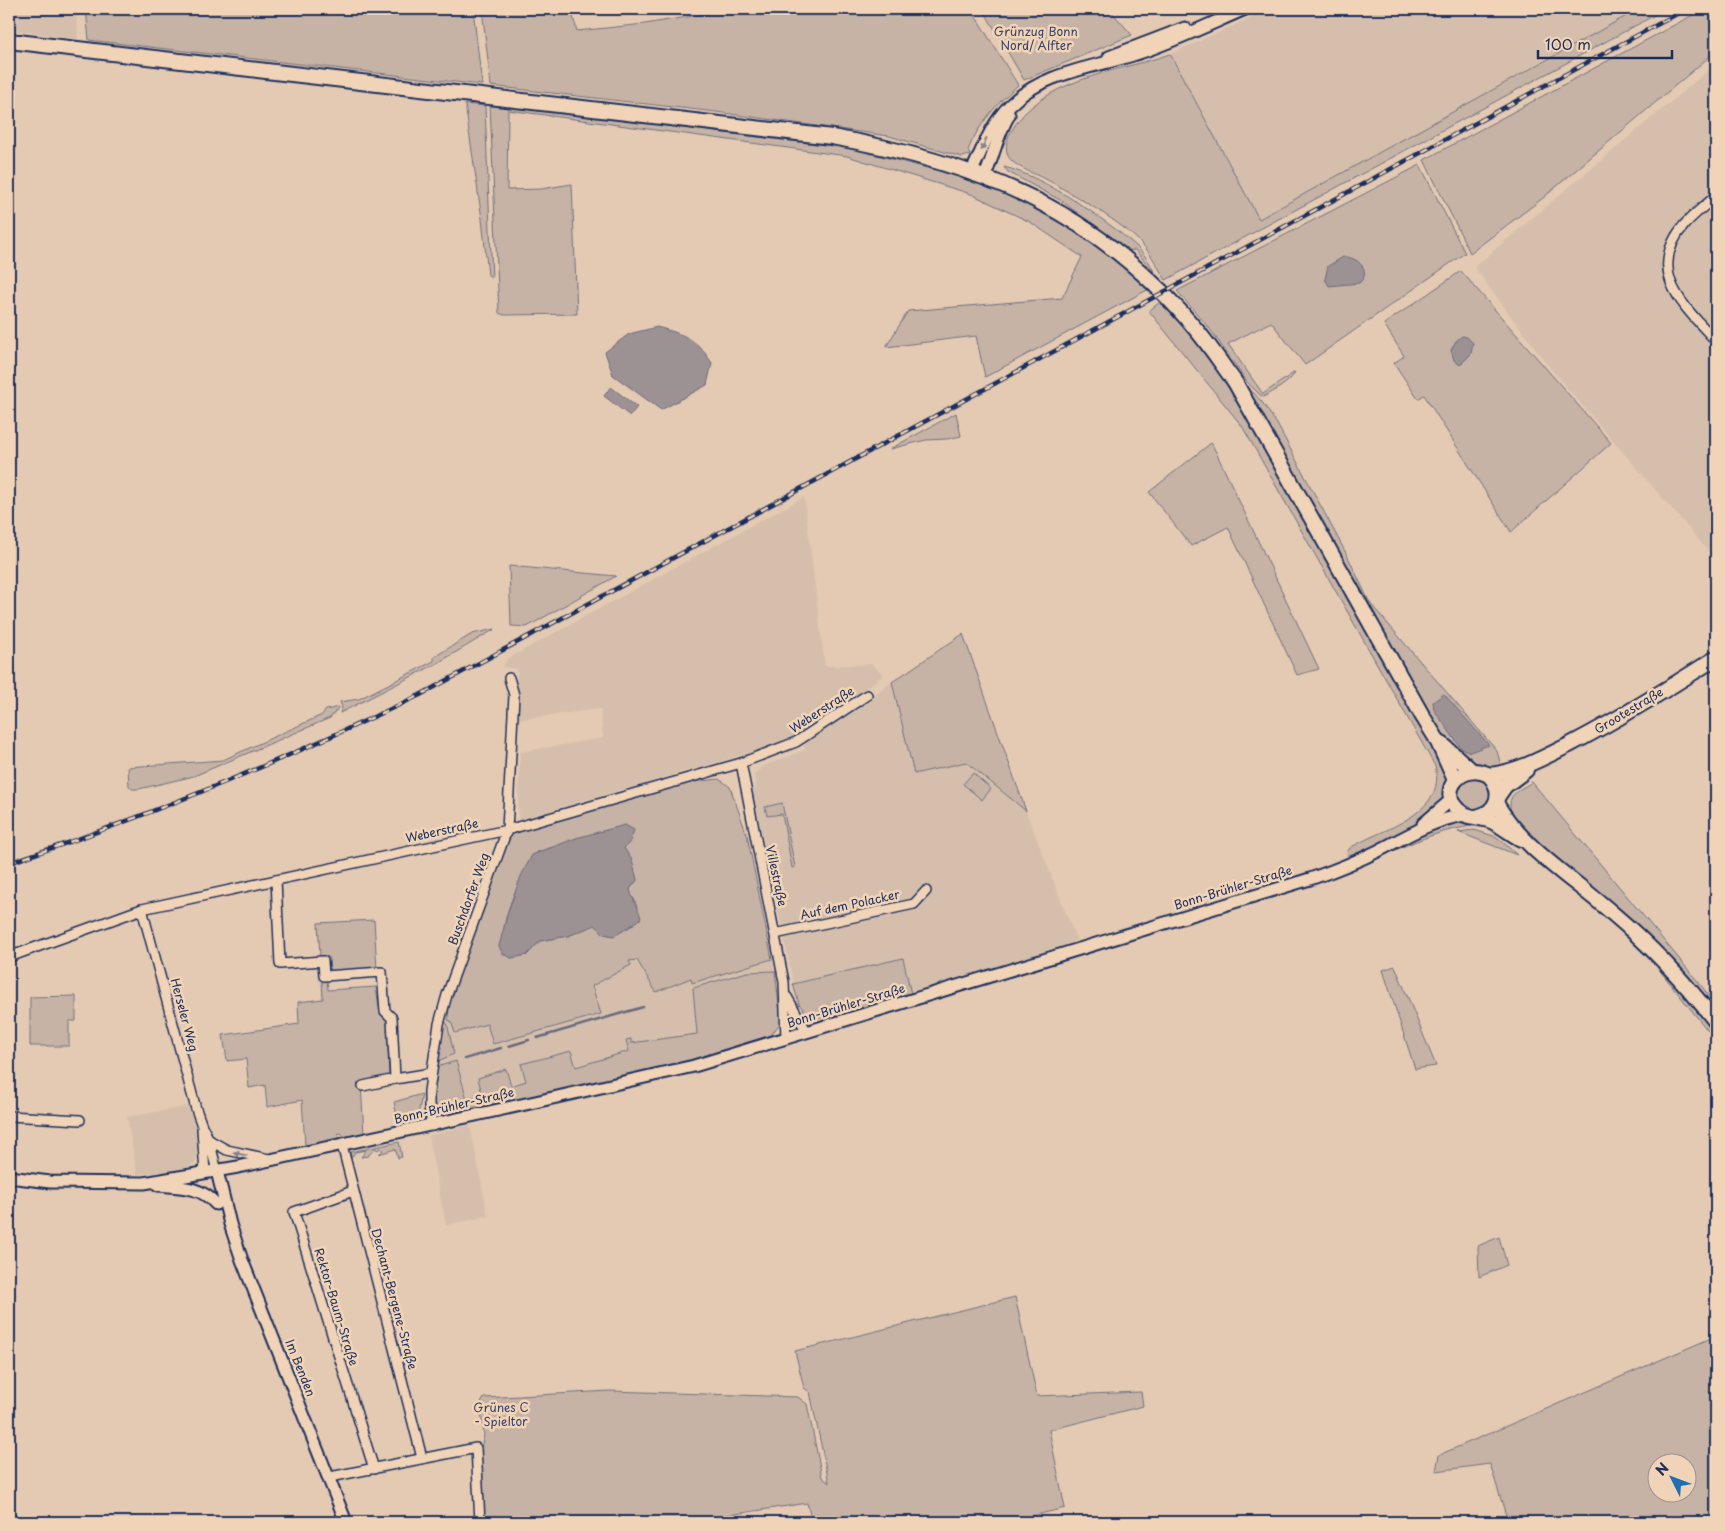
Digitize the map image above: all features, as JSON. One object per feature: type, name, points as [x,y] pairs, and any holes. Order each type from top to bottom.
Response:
[{"type":"main road","points":[[9,41],[832,136],[897,149],[979,173],[1064,214],[1102,240],[1162,292],[1199,333],[1235,382],[1413,701],[1436,738],[1455,780]]},
{"type":"main road","name":"Grootestraße","points":[[1489,775],[1500,774],[1539,760],[1618,718],[1716,658]]},
{"type":"main road","points":[[1436,738],[1470,770]]},
{"type":"main road","name":"Grootestraße","points":[[1497,800],[1505,786],[1539,760]]},
{"type":"main road","points":[[1470,816],[1488,813],[1497,800],[1498,788],[1489,775],[1483,771],[1470,770],[1464,772],[1455,780],[1451,790],[1452,800],[1456,809],[1470,816],[1490,820],[1526,841]]},
{"type":"main road","points":[[1497,800],[1508,821],[1526,841],[1636,934],[1686,985],[1716,1022]]},
{"type":"street","points":[[1173,37],[1227,9]]},
{"type":"street","points":[[979,173],[992,160],[997,137],[1024,96],[1042,84],[1096,64],[1121,59],[1245,9]]},
{"type":"street","points":[[1716,196],[1686,224],[1673,241],[1668,272],[1671,285],[1678,298],[1716,342]]},
{"type":"street","name":"Buschdorfer Weg","points":[[432,1126],[429,1106],[431,1073],[435,1043],[447,995],[508,830],[514,695],[509,678]]},
{"type":"street","name":"Weberstraße","points":[[9,957],[142,910],[508,830],[741,763],[796,742],[867,695]]},
{"type":"street","name":"Villestraße","points":[[741,763],[786,994],[786,1038]]},
{"type":"street","name":"Bonn-Brühler-Straße","points":[[1411,833],[1452,800]]},
{"type":"street","name":"Bonn-Brühler-Straße","points":[[9,1177],[50,1182],[144,1183],[211,1172],[432,1126],[694,1066],[1310,879],[1359,860],[1411,833],[1451,817],[1470,816]]},
{"type":"street","points":[[276,880],[280,964],[323,961],[324,976],[382,972],[385,1011],[392,1018],[395,1079]]},
{"type":"street","name":"Auf dem Polacker","points":[[775,934],[914,904],[926,891]]},
{"type":"street","name":"Herseler Weg","points":[[142,910],[202,1126],[211,1172]]},
{"type":"street","name":"Villestraße","points":[[786,994],[807,1032]]},
{"type":"street","points":[[363,1086],[431,1073]]},
{"type":"street","points":[[9,1116],[80,1120]]},
{"type":"street","name":"Herseler Weg","points":[[202,1126],[209,1140],[211,1172]]},
{"type":"street","name":"Bonn-Brühler-Straße","points":[[209,1140],[227,1150],[244,1155],[274,1159]]},
{"type":"street","name":"Dechant-Bergene-Straße","points":[[342,1145],[422,1458]]},
{"type":"street","name":"Im Benden","points":[[211,1172],[216,1204],[230,1224]]},
{"type":"street","name":"Im Benden","points":[[211,1172],[262,1312],[330,1477],[346,1522]]},
{"type":"street","points":[[144,1183],[197,1189],[216,1204]]},
{"type":"street","name":"Rektor-Baum-Straße","points":[[353,1191],[294,1212],[374,1469]]},
{"type":"street","points":[[330,1477],[476,1448],[480,1522]]},
{"type":"shaded area","points":[[9,9],[76,9],[78,39],[9,30]]},
{"type":"shaded area","points":[[1271,9],[1639,9],[1259,219],[1170,54]]},
{"type":"shaded area","points":[[1716,64],[1716,560],[1550,368],[1474,267]]},
{"type":"shaded area","points":[[1343,257],[1354,259],[1362,266],[1365,274],[1363,279],[1359,283],[1329,286],[1325,279],[1328,266]]},
{"type":"shaded area","points":[[657,327],[689,338],[695,342],[712,363],[707,385],[661,410],[613,375],[605,352],[629,334]]},
{"type":"shaded area","points":[[1462,336],[1467,337],[1473,343],[1471,354],[1460,365],[1454,360],[1451,350],[1456,341]]},
{"type":"shaded area","points":[[611,387],[637,407],[630,416],[604,396]]},
{"type":"shaded area","points":[[804,497],[825,666],[872,664],[884,675],[834,711],[781,744],[518,820],[520,752],[603,738],[600,709],[516,720],[517,669],[502,667],[507,659]]},
{"type":"shaded area","points":[[892,682],[914,774],[966,762],[1026,811],[1077,941],[911,994],[824,1019],[822,1017],[810,1017],[802,1009],[796,995],[752,789],[756,788],[754,775],[763,766],[805,750],[803,742]]},
{"type":"shaded area","points":[[1444,694],[1489,745],[1470,752],[1461,748],[1434,710],[1433,702]]},
{"type":"shaded area","points":[[625,825],[634,830],[630,842],[624,848],[632,860],[637,880],[630,889],[641,918],[614,936],[604,934],[595,925],[568,936],[540,941],[527,955],[511,958],[502,953],[499,946],[508,912],[521,876],[532,855],[576,838]]},
{"type":"shaded area","points":[[767,931],[777,981],[781,1022],[771,1035],[694,1059],[457,1115],[446,1115],[436,1107],[434,1097],[437,1067],[444,1022],[447,1022],[451,1010],[450,997]]},
{"type":"shaded area","points":[[189,1106],[198,1138],[196,1162],[189,1167],[174,1171],[137,1174],[127,1117]]},
{"type":"shaded area","points":[[470,1125],[488,1216],[446,1225],[428,1136]]},
{"type":"green space","points":[[86,9],[473,9],[482,85],[89,40]]},
{"type":"green space","points":[[482,9],[571,9],[577,31],[645,24],[735,9],[971,9],[1018,85],[996,106],[983,123],[968,150],[970,155],[962,157],[889,136],[716,112],[491,86]]},
{"type":"green space","name":"Grünzug Bonn Nord/ Alfter","points":[[983,9],[1109,9],[1132,35],[1024,80]]},
{"type":"green space","points":[[1639,9],[1666,9],[1166,280],[1145,247],[1133,235],[1075,196],[1017,165],[1010,159],[1007,153],[1006,145],[1009,135],[1022,116],[1039,101],[1059,89],[1080,80],[1170,54],[1259,219]]},
{"type":"green space","points":[[1704,9],[1716,9],[1716,51],[1543,198],[1470,253],[1424,160]]},
{"type":"green space","points":[[465,104],[485,106],[492,278],[488,275],[482,219]]},
{"type":"green space","points":[[490,105],[850,148],[957,176],[1035,206],[1056,218],[1105,251],[1149,289],[985,377],[976,336],[886,347],[908,311],[1062,298],[1082,257],[1030,222],[971,194],[847,156],[508,110],[507,190],[541,189],[572,184],[577,314],[504,315],[499,313]]},
{"type":"green space","points":[[1420,165],[1465,253],[1305,365],[1271,322],[1228,344],[1263,394],[1295,372],[1286,383],[1276,390],[1263,397],[1260,395],[1247,382],[1210,329],[1177,291]]},
{"type":"green space","points":[[1004,167],[1037,179],[1091,211],[1138,248],[1155,273],[1135,250],[1126,251],[1062,201],[1008,172]]},
{"type":"green space","points":[[1461,271],[1611,443],[1511,532],[1424,395],[1418,399],[1394,363],[1404,356],[1384,324]]},
{"type":"green space","points":[[1161,301],[1191,335],[1240,403],[1441,758],[1446,786],[1441,803],[1414,826],[1355,857],[1348,856],[1347,852],[1350,848],[1394,827],[1422,808],[1431,797],[1436,783],[1435,766],[1242,426],[1149,311]]},
{"type":"green space","points":[[1244,382],[1262,402],[1277,424],[1347,555],[1370,603],[1497,751],[1502,769],[1466,760],[1456,752],[1429,715]]},
{"type":"green space","points":[[956,413],[961,436],[926,440],[890,449]]},
{"type":"green space","points":[[1211,443],[1319,669],[1297,675],[1228,527],[1191,546],[1149,492]]},
{"type":"green space","points":[[509,566],[616,576],[527,627],[511,626]]},
{"type":"green space","points":[[495,629],[436,664],[340,713],[342,707],[340,702],[359,699],[434,661],[434,657],[472,634]]},
{"type":"green space","points":[[963,634],[1026,811],[966,762],[914,774],[892,682]]},
{"type":"green space","points":[[339,707],[330,718],[194,776],[139,789],[132,789],[129,786],[128,767],[223,760],[322,715],[326,710]]},
{"type":"green space","points":[[973,773],[991,789],[982,800],[963,784]]},
{"type":"green space","points":[[1474,776],[1481,777],[1486,781],[1490,786],[1490,800],[1486,805],[1481,809],[1474,810],[1467,809],[1462,805],[1458,800],[1457,793],[1458,786],[1462,781],[1467,777]]},
{"type":"green space","points":[[719,779],[730,787],[747,835],[772,959],[692,983],[691,978],[656,992],[637,960],[629,961],[631,965],[592,986],[601,1014],[493,1044],[487,1024],[455,1033],[451,1021],[448,1020],[450,997],[511,834],[684,783]],"holes":[[[611,829],[627,844],[624,848],[637,880],[630,889],[630,895],[635,900],[633,925],[614,936],[604,934],[595,925],[568,936],[540,941],[527,955],[511,958],[504,937],[505,921],[511,900],[526,869],[537,852]]]},
{"type":"green space","points":[[1532,782],[1700,984],[1716,1005],[1716,1012],[1672,960],[1510,818],[1510,801],[1512,797],[1517,791]]},
{"type":"green space","points":[[782,803],[795,867],[792,868],[782,814],[767,816],[765,807]]},
{"type":"green space","points":[[1457,820],[1482,825],[1447,831],[1416,841],[1354,869],[1445,823]]},
{"type":"green space","points":[[1474,830],[1497,837],[1517,855],[1458,832]]},
{"type":"green space","points":[[374,920],[377,969],[330,974],[329,957],[320,957],[318,923]]},
{"type":"green space","points":[[903,958],[911,994],[824,1019],[822,1017],[810,1017],[799,1004],[793,984]]},
{"type":"green space","points":[[1659,964],[1702,1011],[1714,1032],[1716,1041],[1657,967]]},
{"type":"green space","points":[[1395,966],[1436,1066],[1415,1069],[1383,970]]},
{"type":"green space","points":[[775,971],[781,1022],[771,1035],[694,1059],[457,1115],[442,1113],[434,1103],[437,1067],[456,1061],[467,1099],[482,1094],[478,1078],[506,1069],[511,1086],[526,1081],[521,1064],[571,1051],[576,1067],[629,1051],[626,1040],[631,1039],[631,1043],[697,1034],[693,988],[747,972]]},
{"type":"green space","points":[[327,980],[328,990],[376,987],[380,1014],[387,1021],[389,1076],[361,1085],[364,1134],[345,1137],[341,1133],[338,1134],[337,1140],[305,1145],[302,1100],[267,1107],[265,1085],[249,1088],[246,1059],[227,1061],[223,1035],[299,1024],[298,1002],[323,999],[322,981]]},
{"type":"green space","points":[[76,996],[76,1021],[69,1021],[69,1046],[30,1046],[30,997]]},
{"type":"green space","points":[[444,1022],[447,1023],[454,1054],[438,1061]]},
{"type":"green space","points":[[422,1094],[418,1116],[398,1121],[394,1102]]},
{"type":"green space","points":[[399,1142],[402,1157],[398,1158],[395,1149],[379,1154],[383,1150],[375,1148],[368,1156],[361,1157],[366,1150],[355,1152],[351,1158],[350,1152]]},
{"type":"green space","points":[[1499,1237],[1507,1265],[1479,1277],[1478,1246]]},
{"type":"green space","name":"Grünes C - Spieltor","points":[[1015,1297],[1037,1396],[1141,1392],[1143,1406],[1049,1430],[1065,1508],[1007,1522],[812,1522],[807,1503],[683,1522],[483,1522],[480,1453],[484,1435],[480,1405],[484,1398],[610,1391],[798,1397],[807,1404],[822,1477],[829,1483],[810,1392],[804,1388],[795,1351]]},
{"type":"green space","points":[[1716,1336],[1716,1522],[1508,1522],[1490,1464],[1436,1471],[1439,1455]]},
{"type":"waterway","points":[[537,1038],[643,1007]]},
{"type":"waterway","points":[[509,1046],[529,1040]]},
{"type":"waterway","points":[[465,1059],[501,1048]]},
{"type":"railway","points":[[9,863],[114,826],[217,785],[319,742],[420,695],[1686,9]]}]
